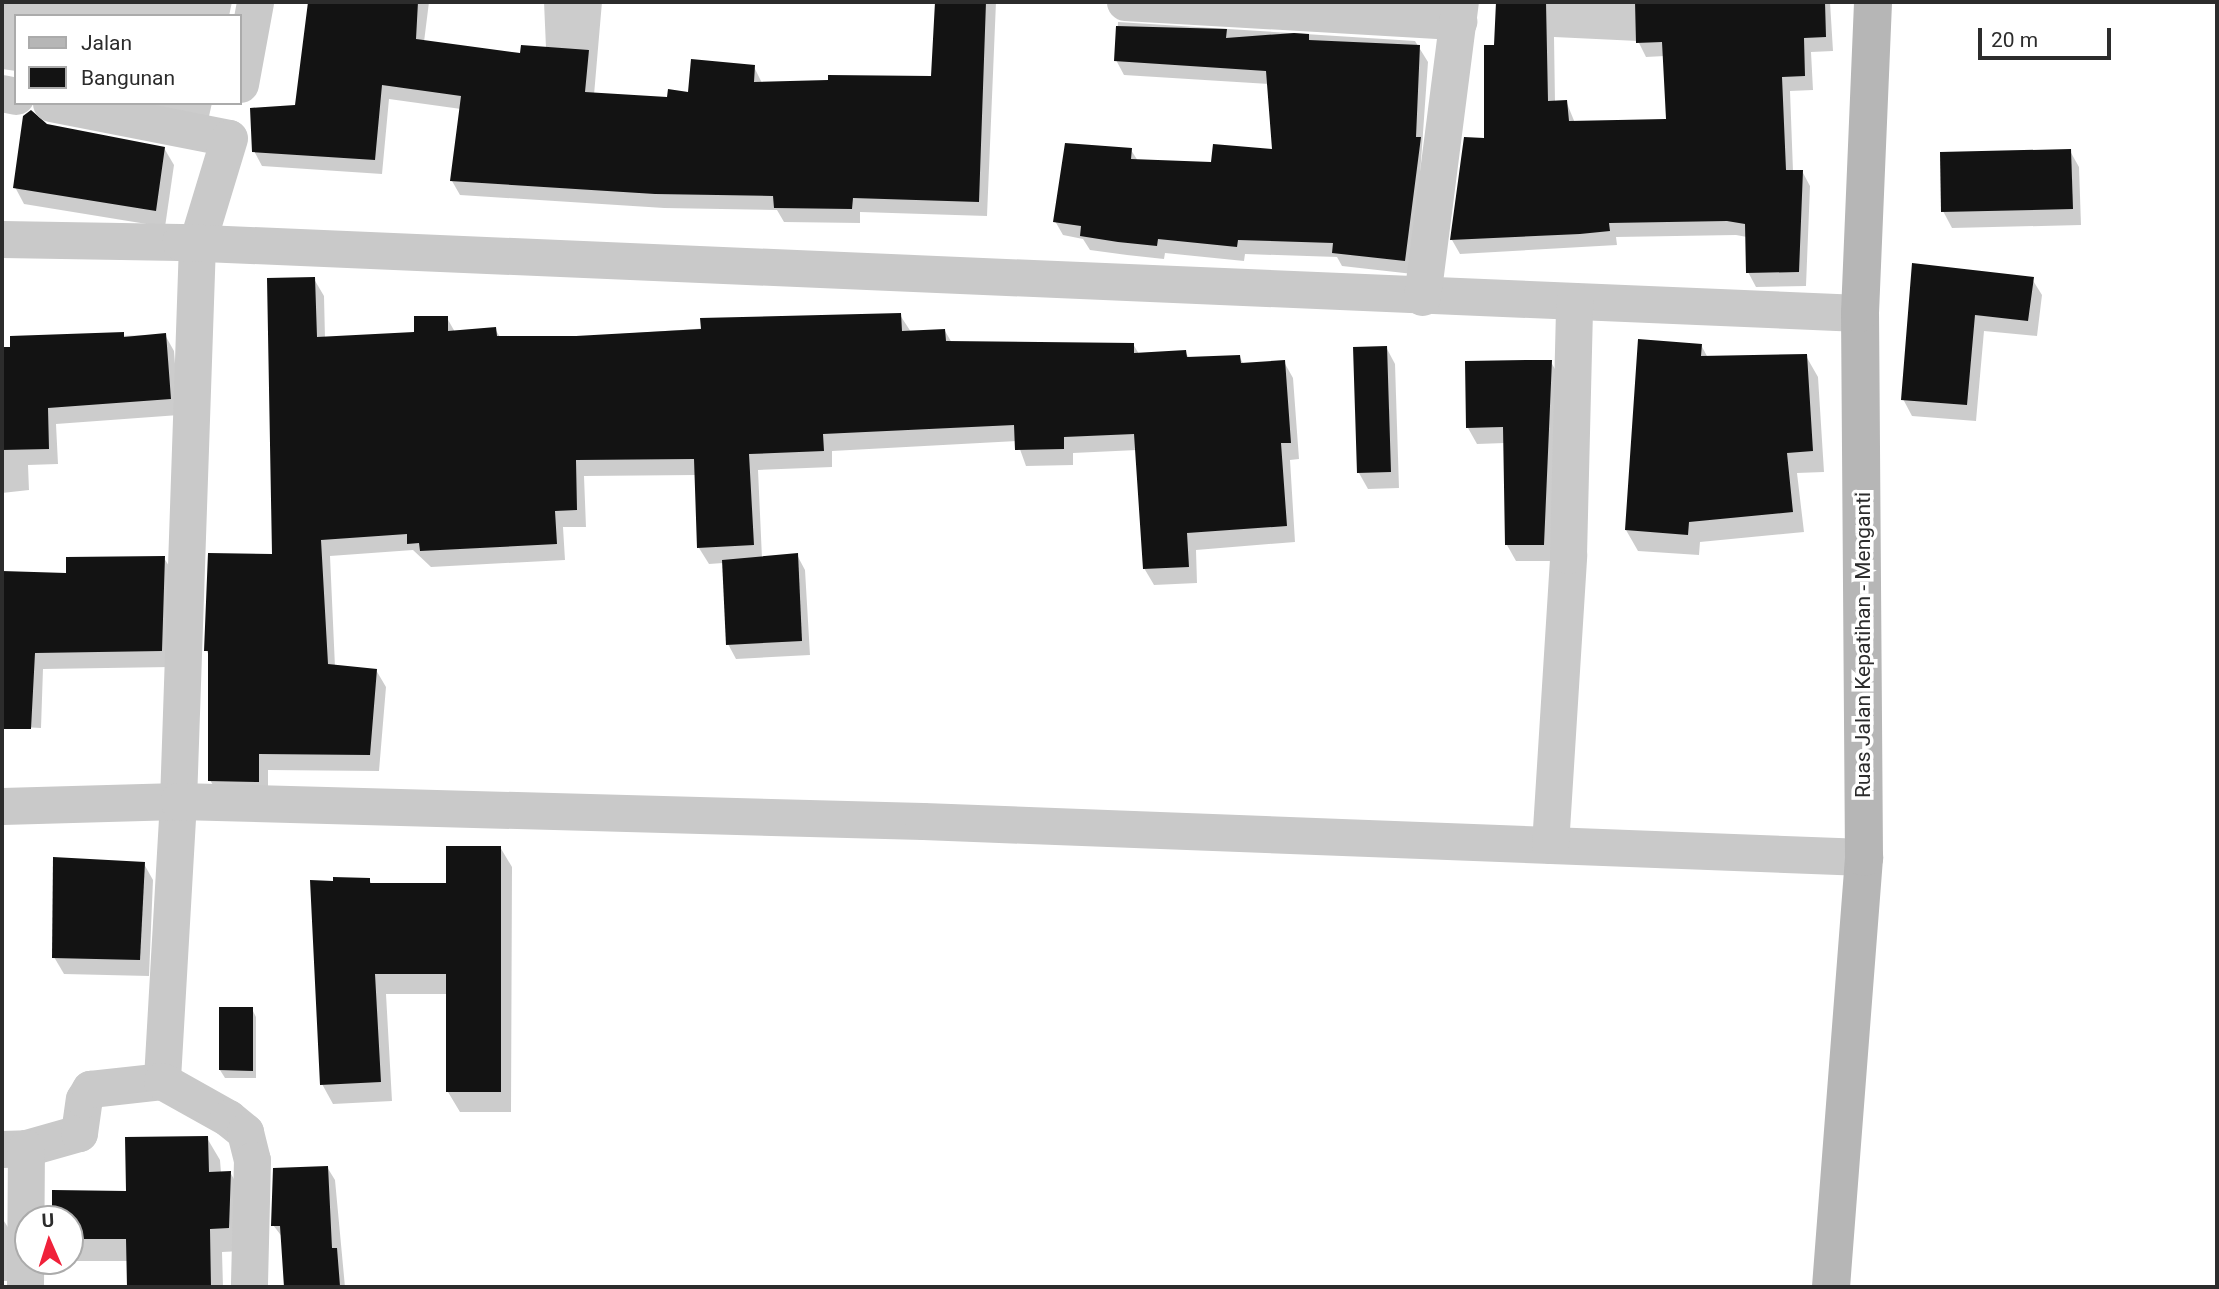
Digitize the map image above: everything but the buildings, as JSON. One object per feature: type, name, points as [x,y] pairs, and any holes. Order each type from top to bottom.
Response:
[{"type":"main road","name":"Ruas Jalan Kepatihan - Menganti","points":[[1831,1287],[1864,858],[1860,313],[1873,2]]},
{"type":"street","points":[[242,73],[255,2]]},
{"type":"street","points":[[1125,2],[1459,11],[1422,297]]},
{"type":"street","points":[[71,105],[233,121],[197,243],[178,801],[162,1082]]},
{"type":"street","points":[[2,239],[197,243],[1422,297],[1860,313]]},
{"type":"street","points":[[1550,845],[1568,555],[1574,301]]},
{"type":"street","points":[[2,806],[178,801],[923,821],[1864,858]]},
{"type":"street","points":[[25,1287],[14,1149],[79,1133],[84,1099],[90,1089],[162,1082],[228,1118],[245,1132],[252,1160],[249,1287]]}]
